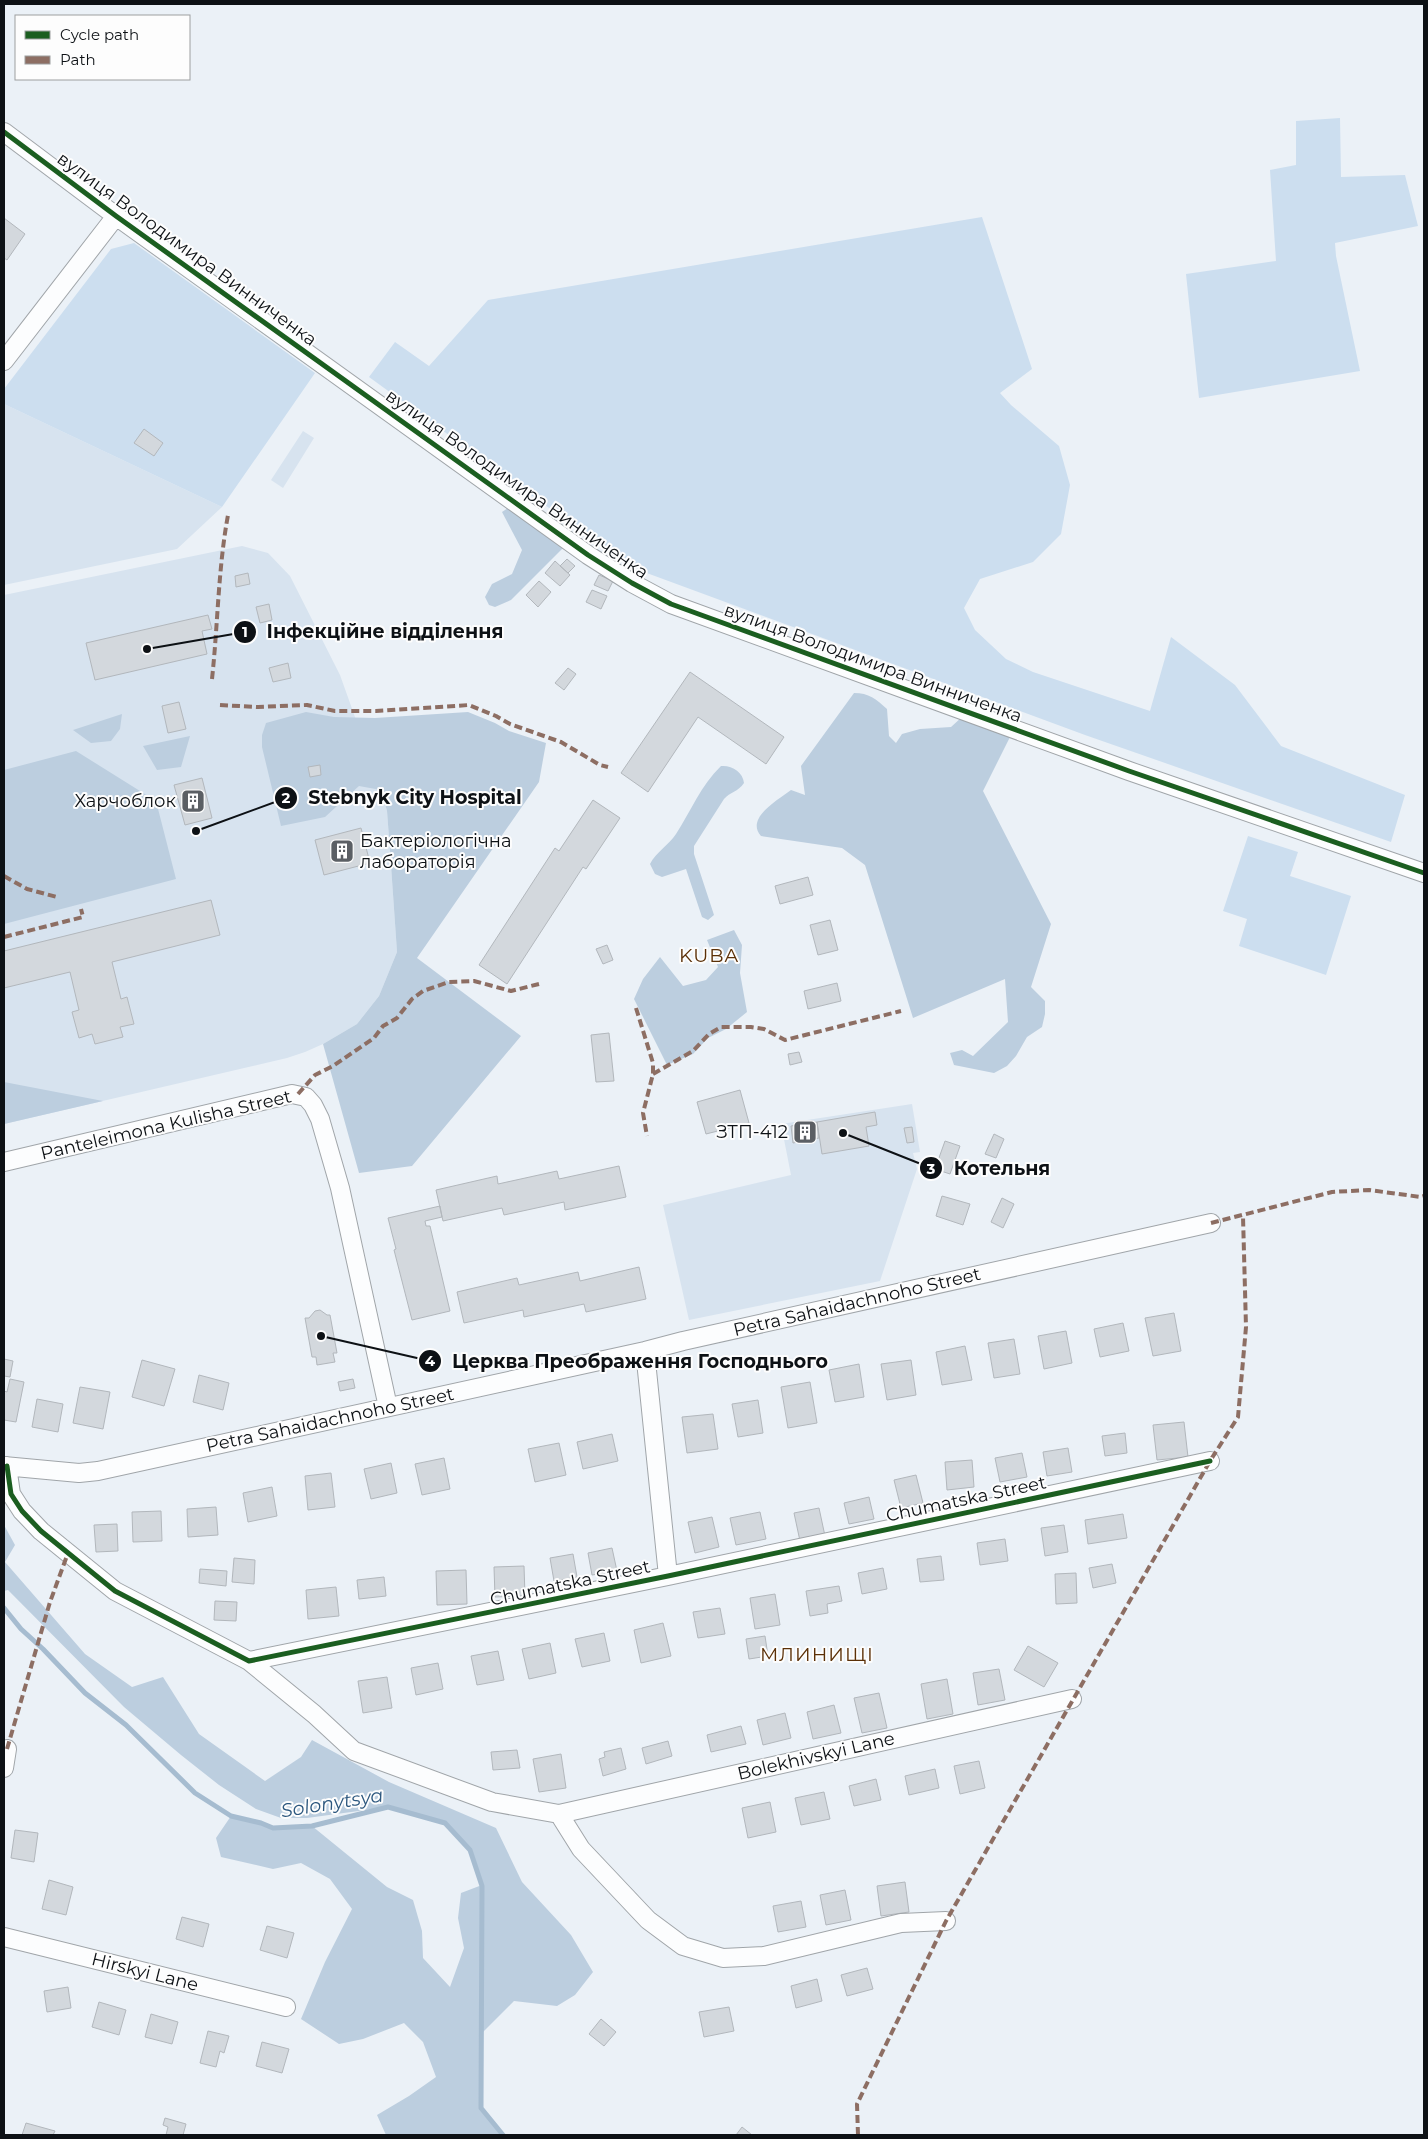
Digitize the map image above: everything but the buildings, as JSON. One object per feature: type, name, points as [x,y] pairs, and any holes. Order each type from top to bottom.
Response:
[{"type":"street","name":"вулиця Володимира Винниченка","points":[[4,132],[116,216],[588,555],[632,584],[671,604],[1129,771],[1424,873]]},
{"type":"street","points":[[4,361],[116,216]]},
{"type":"street","name":"Panteleimona Kulisha Street","points":[[4,1162],[292,1094],[306,1097],[320,1118],[338,1182],[388,1407]]},
{"type":"street","name":"Petra Sahaidachnoho Street","points":[[5,1466],[98,1472],[1211,1223]]},
{"type":"street","points":[[645,1351],[668,1576]]},
{"type":"street","name":"Chumatska Street","points":[[249,1661],[668,1576],[1210,1461]]},
{"type":"street","points":[[5,1466],[10,1494],[22,1511],[42,1531],[115,1591],[249,1661]]},
{"type":"street","name":"Bolekhivskyi Lane","points":[[249,1661],[314,1714],[354,1751],[492,1802],[559,1814],[1072,1699]]},
{"type":"street","points":[[4,1768],[7,1748]]},
{"type":"street","points":[[559,1814],[581,1849],[648,1920],[683,1946],[723,1958],[764,1956],[901,1923],[946,1920]]},
{"type":"street","name":"Hirskyi Lane","points":[[4,1937],[286,2007]]},
{"type":"shaded area","points":[[1340,118],[1341,177],[1405,175],[1418,226],[1335,243],[1336,256],[1360,371],[1199,398],[1186,274],[1276,261],[1270,170],[1296,165],[1296,121]]},
{"type":"shaded area","points":[[982,217],[1032,369],[1000,393],[1011,405],[1059,446],[1070,485],[1061,534],[1033,562],[980,579],[964,608],[975,630],[1006,659],[1033,672],[1150,711],[1171,637],[1235,685],[1281,746],[1405,795],[1391,842],[1085,735],[644,572],[589,537],[369,377],[395,342],[429,366],[488,300]]},
{"type":"shaded area","points":[[134,243],[315,373],[222,507],[4,404],[4,389],[111,249]]},
{"type":"shaded area","points":[[4,404],[222,507],[177,549],[4,585]]},
{"type":"shaded area","points":[[303,431],[314,438],[283,488],[271,480]]},
{"type":"shaded area","points":[[511,506],[564,547],[511,600],[495,607],[489,605],[485,597],[492,584],[512,574],[522,550],[502,512]]},
{"type":"shaded area","points":[[242,546],[268,553],[290,576],[340,675],[381,790],[387,811],[397,952],[379,996],[357,1024],[305,1052],[287,1058],[4,1124],[4,595]]},
{"type":"shaded area","points":[[854,693],[872,697],[887,709],[889,736],[896,743],[902,734],[920,729],[951,727],[962,717],[1011,735],[983,791],[1051,924],[1031,987],[1045,1001],[1042,1027],[1027,1037],[1016,1056],[1007,1066],[994,1073],[954,1065],[950,1053],[962,1050],[973,1056],[1008,1022],[1005,979],[913,1018],[865,865],[842,848],[761,836],[757,829],[757,823],[765,810],[791,790],[805,795],[801,766]]},
{"type":"shaded area","points":[[306,712],[334,717],[375,718],[468,712],[509,731],[546,743],[539,782],[417,958],[521,1036],[412,1166],[359,1173],[323,1044],[357,1024],[379,996],[397,952],[387,811],[381,790],[359,786],[325,817],[281,826],[262,747],[262,735],[266,723]]},
{"type":"shaded area","points":[[122,714],[120,729],[111,741],[91,743],[73,730]]},
{"type":"shaded area","points":[[190,736],[181,767],[157,770],[143,746]]},
{"type":"shaded area","points":[[76,751],[156,801],[176,879],[4,924],[4,770]]},
{"type":"shaded area","points":[[721,766],[736,770],[742,776],[744,783],[724,799],[694,846],[694,854],[714,915],[708,920],[702,917],[686,869],[662,877],[655,874],[650,864],[676,834],[702,790]]},
{"type":"shaded area","points":[[1248,836],[1298,852],[1290,876],[1351,896],[1326,975],[1239,946],[1247,919],[1223,911]]},
{"type":"shaded area","points":[[734,930],[742,945],[740,973],[747,1012],[726,1029],[708,1038],[693,1054],[667,1065],[634,999],[643,979],[660,957],[683,986],[706,980],[718,967],[707,940]]},
{"type":"shaded area","points":[[4,1082],[103,1101],[4,1124]]},
{"type":"shaded area","points":[[912,1104],[920,1152],[913,1153],[917,1169],[880,1281],[689,1320],[663,1205],[791,1175],[781,1124]]},
{"type":"shaded area","points":[[4,1525],[15,1545],[5,1562],[85,1654],[132,1687],[163,1677],[199,1734],[265,1781],[301,1757],[312,1740],[389,1782],[496,1828],[522,1882],[571,1935],[593,1972],[575,1995],[557,2006],[514,2001],[481,2034],[481,2108],[503,2135],[386,2135],[377,2115],[436,2077],[423,2042],[404,2023],[363,2039],[339,2044],[301,2019],[325,1962],[352,1909],[330,1879],[301,1863],[273,1869],[221,1857],[216,1838],[231,1816],[261,1823],[273,1828],[312,1826],[387,1887],[413,1900],[422,1931],[423,1958],[450,1987],[464,1948],[458,1918],[461,1893],[482,1885],[470,1850],[445,1823],[388,1807],[307,1818],[281,1818],[256,1809],[219,1785],[124,1707],[8,1590],[4,1591]]},
{"type":"waterway","name":"Solonytsya","points":[[4,1608],[21,1629],[85,1693],[126,1725],[195,1793],[231,1816],[261,1823],[273,1828],[312,1826],[388,1807],[445,1823],[470,1850],[482,1886],[481,2108],[503,2135]]},
{"type":"marked path","points":[[212,679],[220,576],[228,515]]},
{"type":"marked path","points":[[220,705],[258,707],[307,705],[335,711],[376,711],[469,705],[510,724],[561,742],[600,765],[608,767]]},
{"type":"marked path","points":[[4,876],[27,889],[57,897]]},
{"type":"marked path","points":[[4,937],[83,917],[81,909]]},
{"type":"marked path","points":[[298,1094],[315,1075],[333,1066],[374,1038],[383,1026],[397,1018],[412,999],[423,991],[449,982],[474,981],[511,991],[539,984]]},
{"type":"marked path","points":[[636,1008],[653,1063],[653,1074],[643,1113],[647,1136]]},
{"type":"marked path","points":[[653,1074],[693,1051],[709,1034],[721,1027],[764,1029],[785,1040],[901,1011]]},
{"type":"marked path","points":[[1211,1223],[1332,1192],[1369,1190],[1424,1196]]},
{"type":"marked path","points":[[858,2135],[857,2104],[946,1921],[1210,1461],[1238,1417],[1246,1327],[1243,1216]]},
{"type":"marked path","points":[[7,1749],[50,1602],[68,1553]]},
{"type":"cycle path","points":[[4,132],[116,216],[588,555],[632,583],[671,604],[1129,771],[1424,873]]},
{"type":"cycle path","points":[[7,1466],[11,1494],[22,1511],[41,1531],[115,1591],[249,1661],[668,1576],[1210,1461]]},
{"type":"place","name":"Інфекційне відділення","points":[[147,649]]},
{"type":"place","name":"Харчоблок","points":[[193,801]]},
{"type":"place","name":"Stebnyk City Hospital","points":[[196,831]]},
{"type":"place","name":"Бактеріологічна лабораторія","points":[[342,851]]},
{"type":"place","name":"ЗТП-412","points":[[805,1132]]},
{"type":"place","name":"Котельня","points":[[843,1133]]},
{"type":"place","name":"Церква Преображення Господнього","points":[[321,1336]]},
{"type":"district","name":"KUBA","points":[[709,955]]},
{"type":"district","name":"МЛИНИЩІ","points":[[817,1654]]}]
